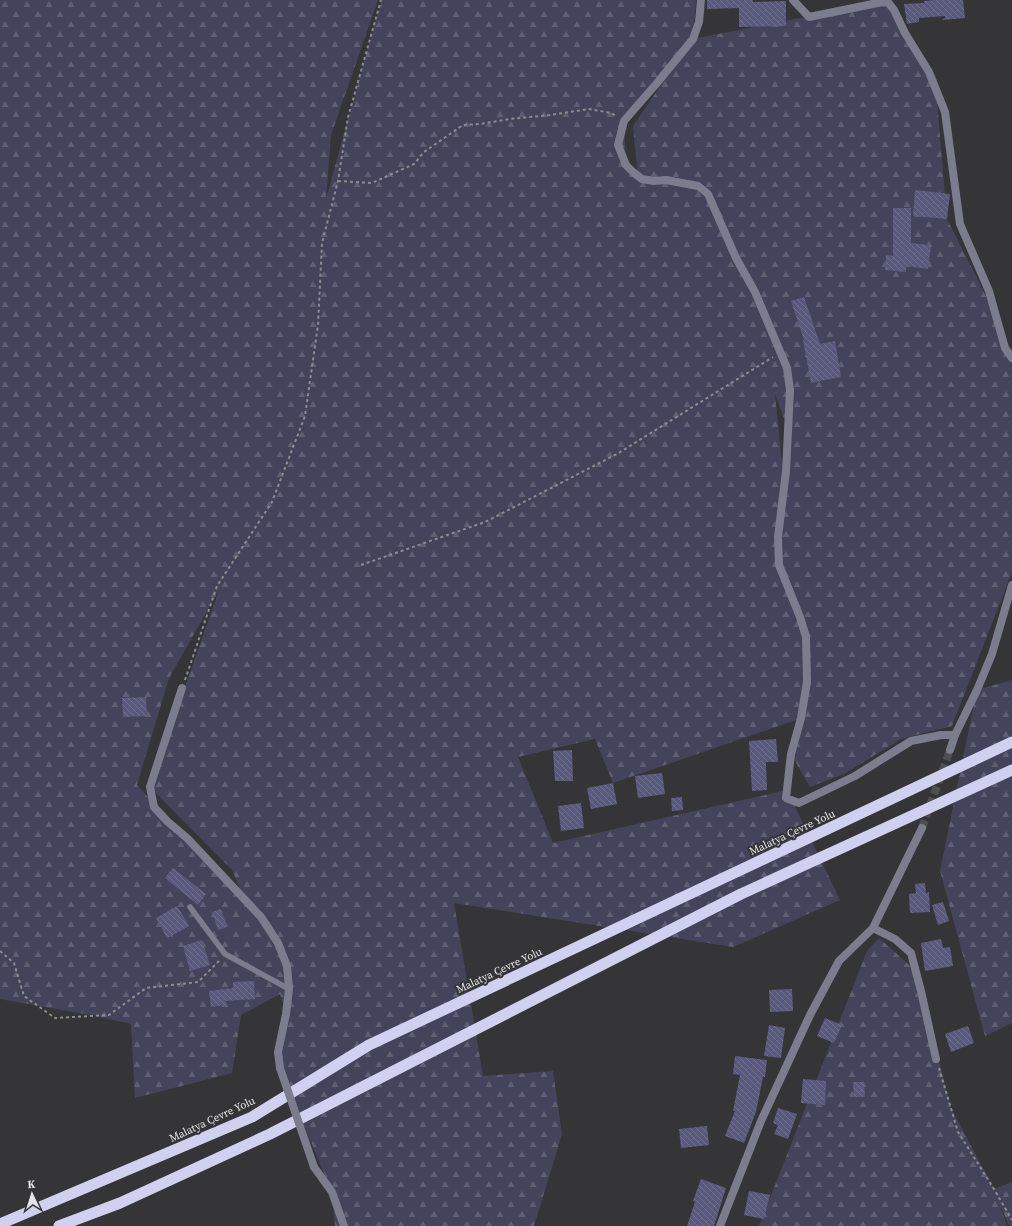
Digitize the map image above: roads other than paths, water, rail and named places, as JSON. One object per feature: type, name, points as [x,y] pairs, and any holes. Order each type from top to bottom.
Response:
[{"type":"highway","name":"Malatya Çevre Yolu","points":[[0,1224],[252,1117],[369,1045],[1012,742]]},
{"type":"highway","points":[[59,1226],[120,1203],[270,1134],[741,894],[1012,770]]},
{"type":"street","points":[[701,0],[699,22],[693,39],[624,121],[618,145],[626,166],[642,179],[654,181],[666,180],[698,186],[708,194],[736,258],[755,292],[787,368],[790,390],[786,471],[778,537],[779,566],[800,617],[806,637],[807,682],[801,718],[791,754],[786,798],[799,803],[856,776],[911,741],[941,735],[955,734]]},
{"type":"street","points":[[793,0],[809,17],[887,1],[894,10],[905,33],[929,72],[945,112],[960,224],[989,291],[1005,348],[1012,358]]},
{"type":"street","points":[[950,750],[955,734],[977,690],[992,654],[1012,585]]},
{"type":"street","points":[[182,688],[150,787],[154,807],[166,821],[188,840],[261,917],[278,943],[287,966],[289,989],[286,1014],[278,1052],[280,1068],[314,1168],[332,1192],[344,1222],[344,1226]]},
{"type":"street","points":[[720,1226],[761,1121],[810,1015],[839,961],[873,928],[922,828]]},
{"type":"street","points":[[873,928],[895,939],[911,953],[936,1059]]},
{"type":"lane","points":[[190,907],[225,954],[289,989]]},
{"type":"tunnel","points":[[922,828],[950,750]]}]
